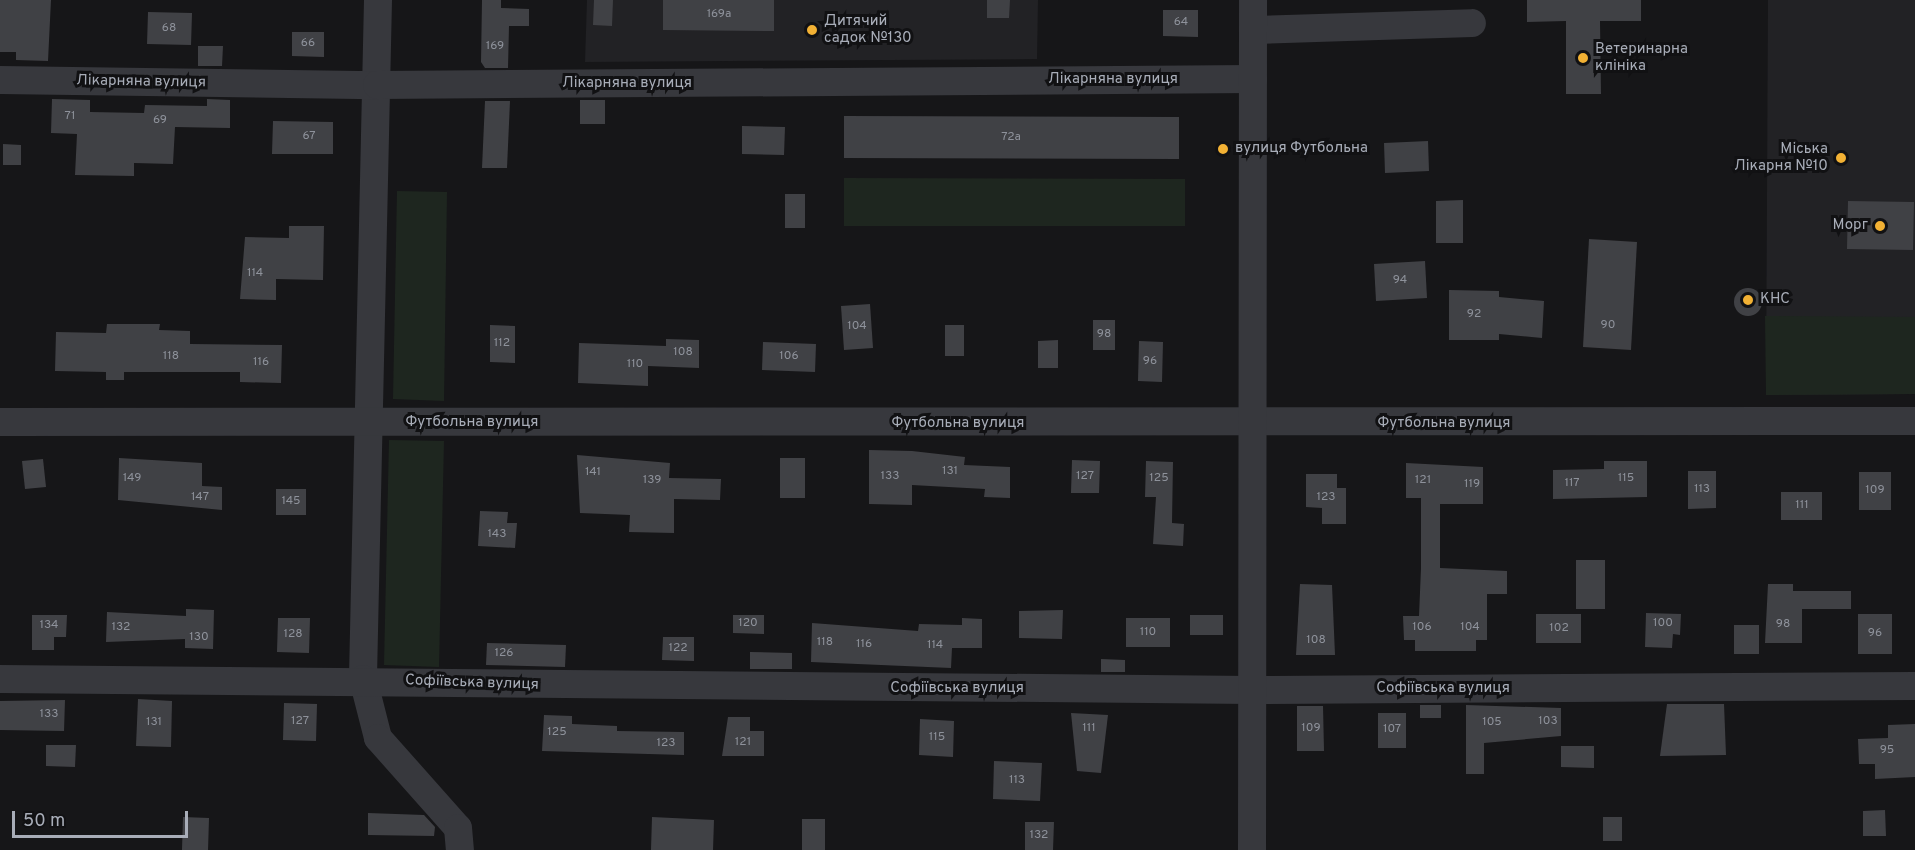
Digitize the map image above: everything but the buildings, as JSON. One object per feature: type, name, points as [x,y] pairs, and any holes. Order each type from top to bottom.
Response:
[{"type":"street","points":[[378,0],[371,423],[363,679],[378,738],[458,828],[460,850]]},
{"type":"street","points":[[1252,850],[1253,0]]},
{"type":"street","points":[[1253,30],[1472,23]]},
{"type":"street","name":"Лікарняна вулиця","points":[[0,80],[377,86],[1253,79]]},
{"type":"street","name":"Футбольна вулиця","points":[[0,422],[1252,424],[1915,421]]},
{"type":"street","name":"Софіївська вулиця","points":[[0,679],[363,679],[1252,690],[1915,686]]},
{"type":"shaded area","name":"Дитячий садок №130","points":[[587,0],[1038,0],[1037,59],[585,62]]},
{"type":"shaded area","name":"Міська Лікарня №10","points":[[1768,0],[1915,0],[1915,394],[1766,395]]},
{"type":"shaded area","points":[[844,178],[1185,179],[1185,226],[844,226]]},
{"type":"shaded area","points":[[397,191],[447,192],[444,401],[393,399]]},
{"type":"shaded area","points":[[1765,316],[1915,317],[1915,394],[1766,395]]},
{"type":"shaded area","points":[[389,440],[444,441],[439,667],[384,665]]},
{"type":"place","name":"Дитячий садок №130","points":[[812,30]]},
{"type":"place","name":"Ветеринарна клініка","points":[[1583,58]]},
{"type":"place","name":"вулиця Футбольна","points":[[1223,149]]},
{"type":"place","name":"Міська Лікарня №10","points":[[1841,158]]},
{"type":"place","name":"Морг","points":[[1880,226]]},
{"type":"place","name":"КНС","points":[[1748,300]]}]
